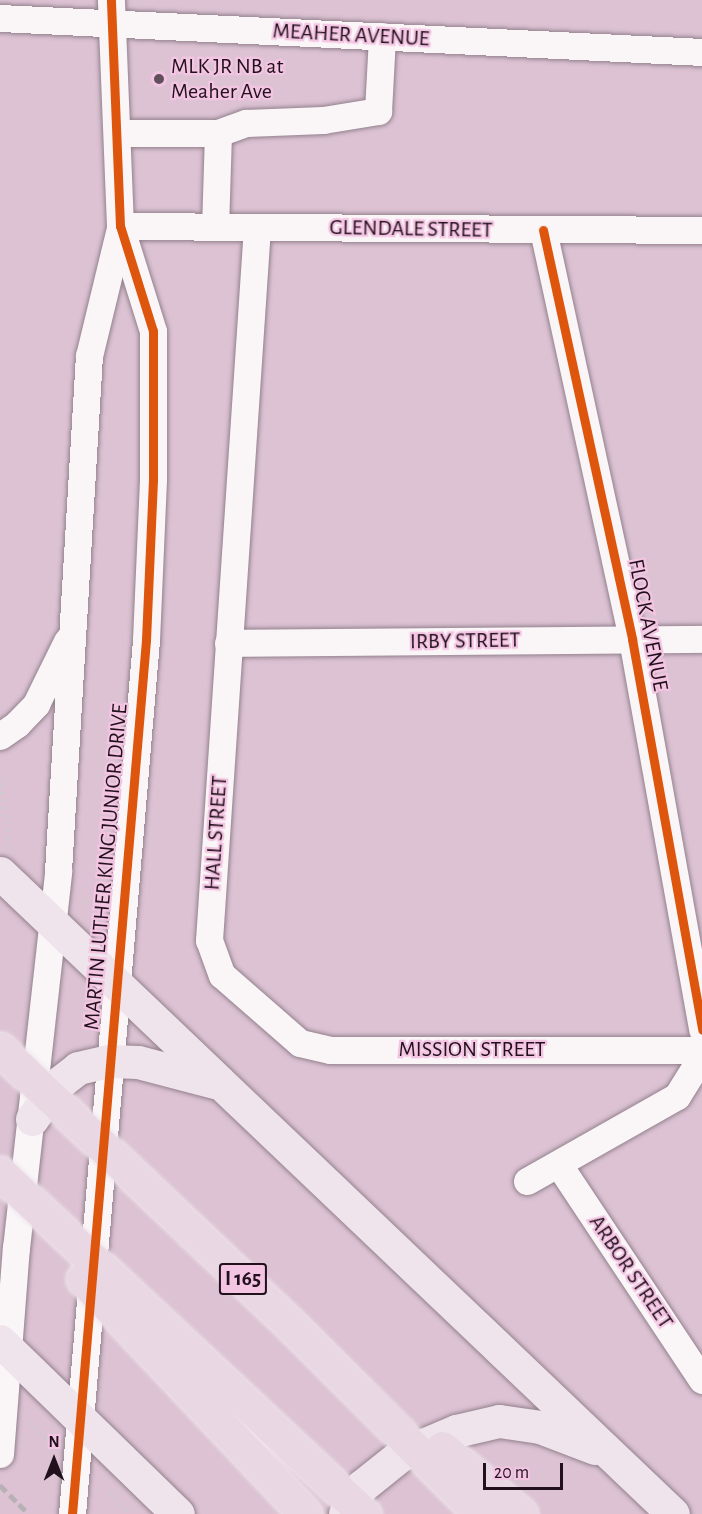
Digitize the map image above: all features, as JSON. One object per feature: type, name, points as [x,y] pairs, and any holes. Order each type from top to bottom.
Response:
[{"type":"highway","name":"I 165","points":[[0,1049],[289,1323],[480,1514]]},
{"type":"highway","points":[[0,1173],[364,1514]]},
{"type":"highway","points":[[0,1190],[305,1514]]},
{"type":"highway","points":[[289,1323],[521,1514]]},
{"type":"main road","points":[[6,865],[52,923],[116,987],[673,1514]]},
{"type":"main road","points":[[32,1119],[55,1086],[78,1068],[109,1061],[153,1065],[219,1083]]},
{"type":"main road","points":[[4,1344],[178,1514]]},
{"type":"main road","points":[[345,1514],[362,1486],[402,1454],[456,1431],[499,1421],[540,1427],[608,1452]]},
{"type":"street","name":"MEAHER AVENUE","points":[[0,18],[112,12],[382,36],[702,52]]},
{"type":"street","points":[[0,1454],[4,1344],[32,1119],[52,923],[89,356],[120,226],[112,12]]},
{"type":"street","points":[[117,133],[218,133],[246,123],[323,120],[378,111],[382,36]]},
{"type":"street","points":[[215,227],[218,133]]},
{"type":"street","name":"GLENDALE STREET","points":[[120,226],[702,230]]},
{"type":"street","name":"MARTIN LUTHER KING JUNIOR DRIVE","points":[[72,1514],[146,640],[153,479],[153,331],[120,226]]},
{"type":"street","name":"HALL STREET","points":[[257,227],[209,940],[222,975],[257,1005]]},
{"type":"street","name":"FLOCK AVENUE","points":[[543,230],[632,639],[702,1030]]},
{"type":"street","points":[[0,736],[18,724],[36,704],[72,632]]},
{"type":"street","name":"IRBY STREET","points":[[228,643],[702,639]]},
{"type":"street","name":"MISSION STREET","points":[[257,1005],[300,1043],[330,1050],[702,1050]]},
{"type":"street","points":[[527,1181],[559,1165],[677,1096],[702,1056]]},
{"type":"street","name":"ARBOR STREET","points":[[559,1165],[702,1380]]},
{"type":"path","points":[[0,777],[6,865]]},
{"type":"path","points":[[83,902],[105,904]]},
{"type":"path","points":[[20,1417],[53,1443]]},
{"type":"path","points":[[107,1489],[129,1514]]},
{"type":"railway","points":[[0,1485],[29,1514]]},
{"type":"cycle path","points":[[72,1514],[146,640],[153,479],[153,331],[120,226],[111,0]]},
{"type":"cycle path","points":[[543,230],[632,639],[702,1030]]},
{"type":"place","name":"MLK JR NB at Meaher Ave","points":[[159,79]]}]
